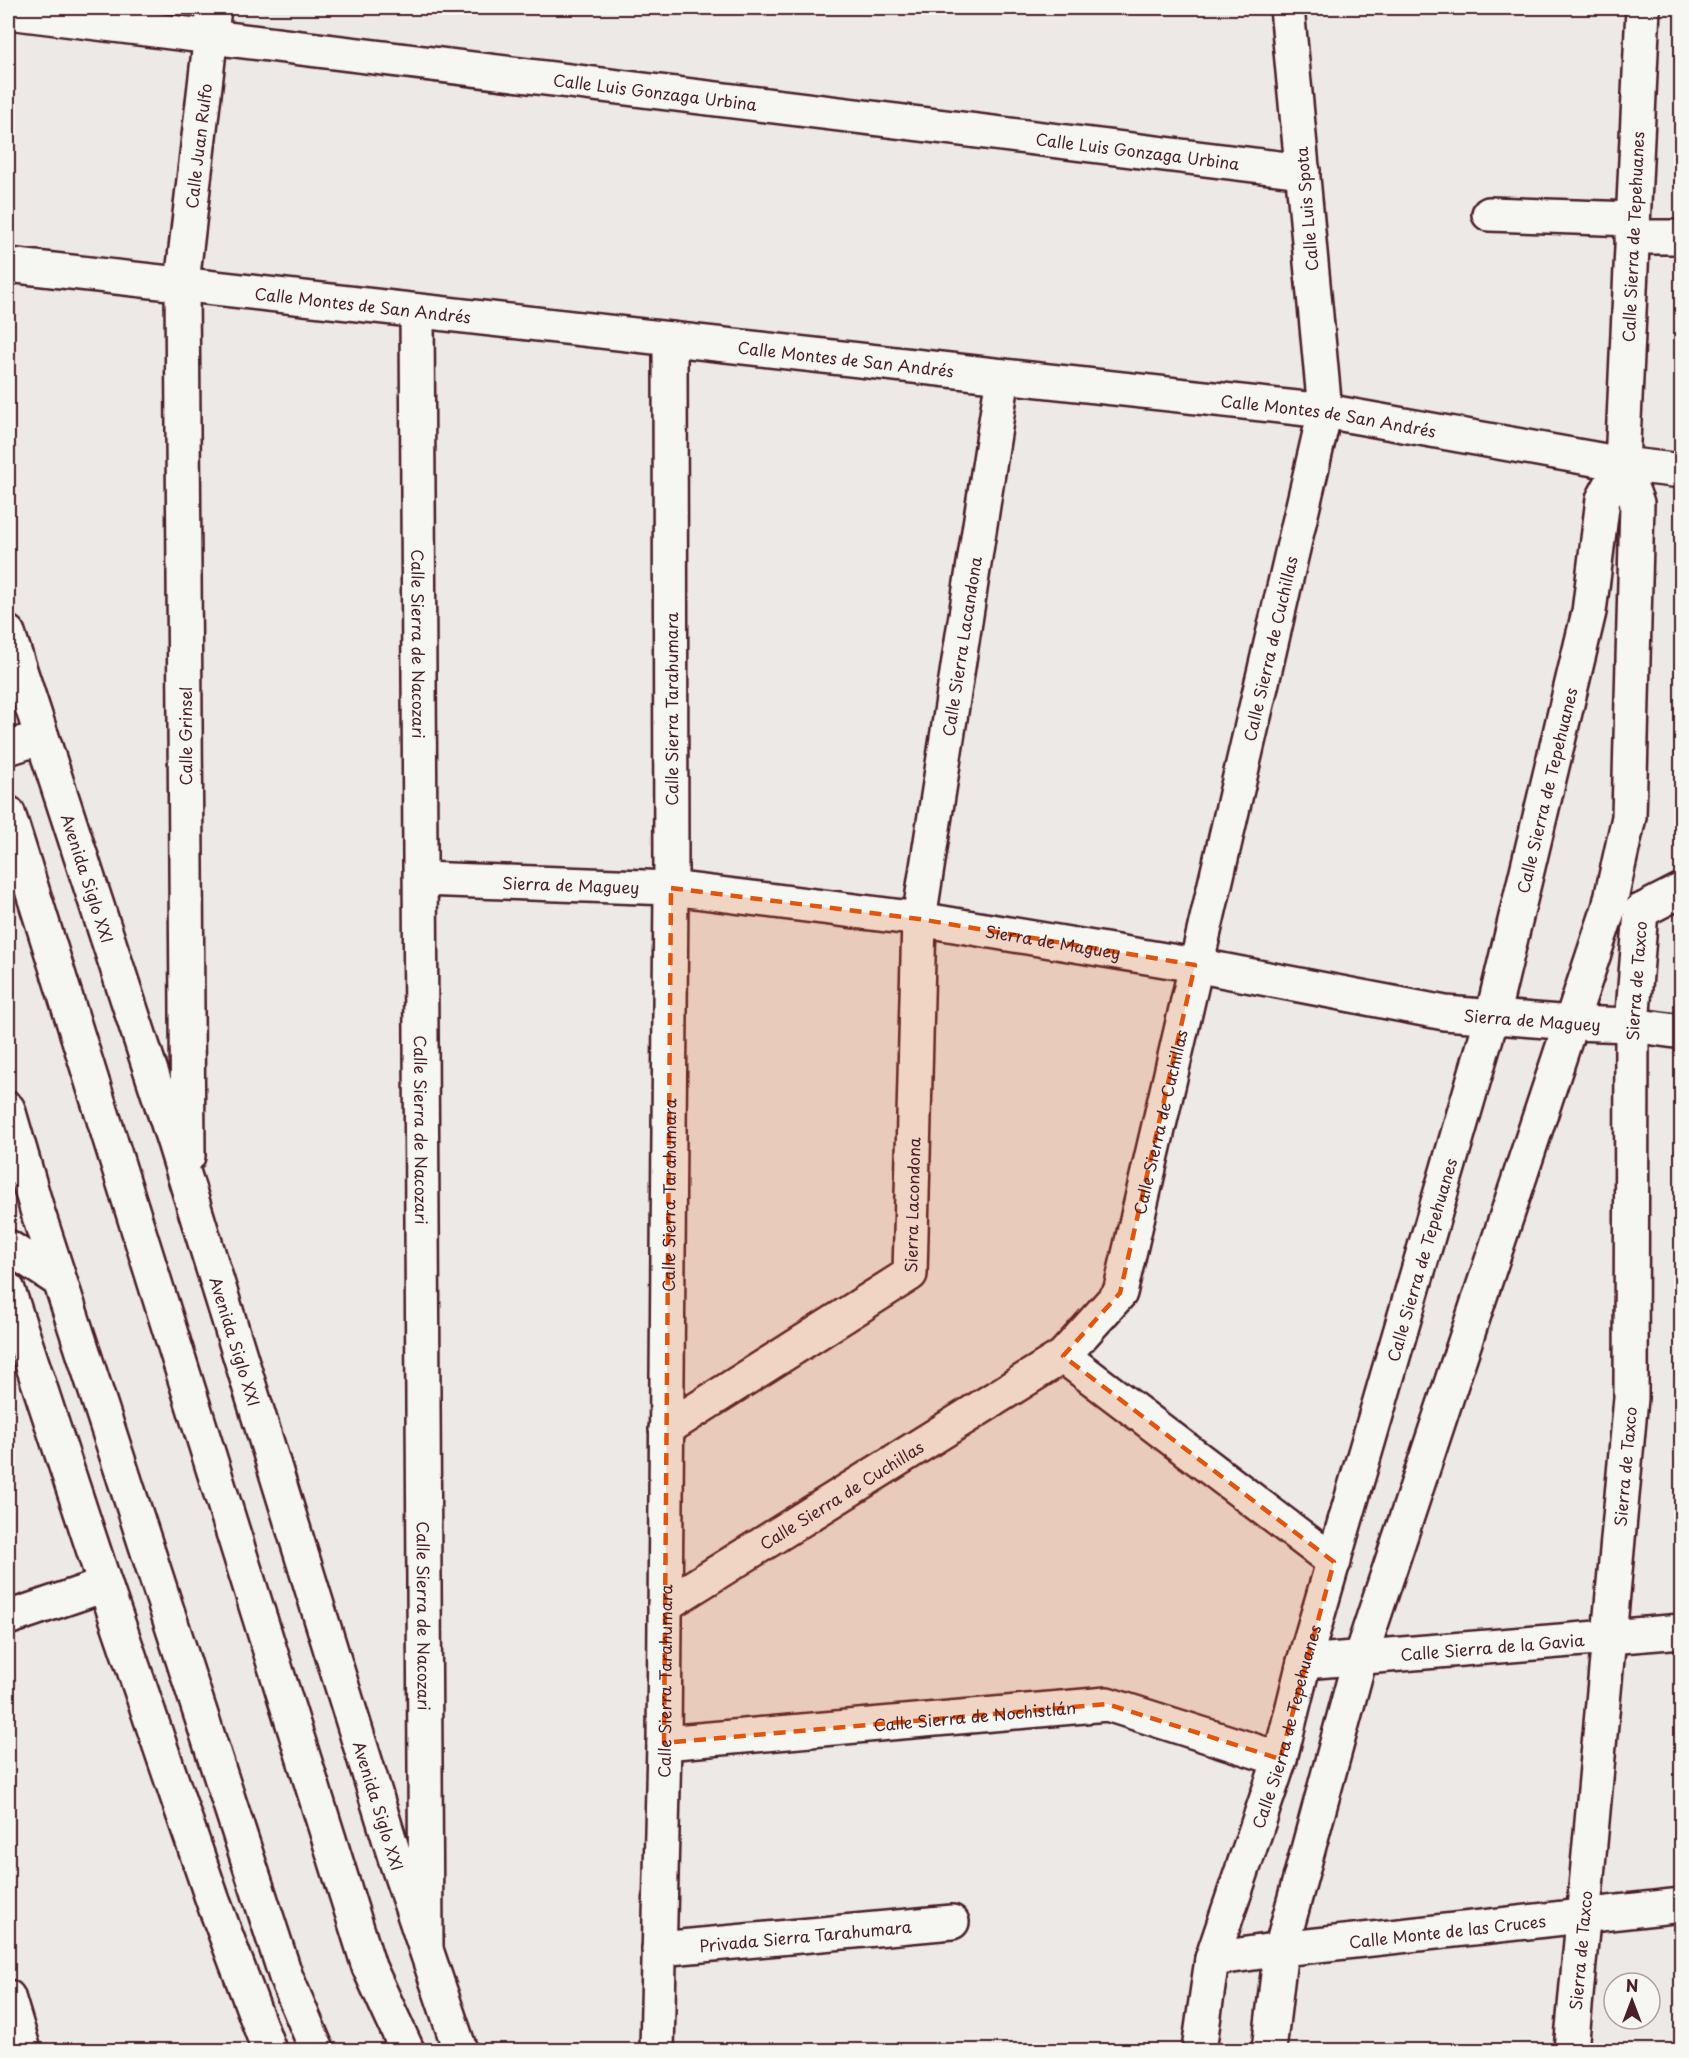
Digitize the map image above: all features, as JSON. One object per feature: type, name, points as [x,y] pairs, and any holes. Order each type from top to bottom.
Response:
[{"type":"main road","name":"Calle Luis Spota","points":[[1287,8],[1325,411]]},
{"type":"main road","name":"Calle Sierra de Tepehuanes","points":[[1269,2050],[1281,1949],[1360,1658],[1572,1023],[1625,909],[1637,503],[1622,464],[1643,8]]},
{"type":"main road","name":"Calle Luis Gonzaga Urbina","points":[[8,12],[212,22],[1303,171]]},
{"type":"main road","name":"Calle Juan Rulfo","points":[[182,283],[212,22]]},
{"type":"main road","points":[[1489,214],[1632,228],[1682,237]]},
{"type":"main road","name":"Calle Montes de San Andrés","points":[[8,265],[1325,411],[1622,464],[1682,471]]},
{"type":"main road","name":"Calle Grinsel","points":[[182,283],[188,1189]]},
{"type":"main road","name":"Calle Sierra de Nacozari","points":[[417,311],[426,1948]]},
{"type":"main road","name":"Calle Sierra Tarahumara","points":[[657,2050],[664,1743],[671,888],[670,339]]},
{"type":"main road","name":"Calle Sierra Lacandona","points":[[919,918],[1003,376]]},
{"type":"main road","name":"Calle Sierra de Cuchillas","points":[[665,1605],[1063,1356],[1119,1293],[1325,411]]},
{"type":"main road","name":"Calle Sierra de Tepehuanes","points":[[1199,2050],[1212,1959],[1280,1759],[1304,1662],[1492,1017],[1589,612],[1603,499],[1622,464]]},
{"type":"main road","name":"Avenida Siglo XXI","points":[[8,633],[188,1189],[393,1849],[460,2050]]},
{"type":"main road","points":[[8,747],[42,737]]},
{"type":"main road","points":[[8,813],[369,1967],[407,2050]]},
{"type":"main road","name":"Sierra de Maguey","points":[[421,879],[671,888],[919,918],[1195,965],[1445,1013],[1572,1023],[1632,1025],[1682,1032]]},
{"type":"main road","points":[[1625,909],[1682,890]]},
{"type":"main road","name":"Sierra de Taxco","points":[[1571,2050],[1631,1398],[1632,1025],[1625,909]]},
{"type":"main road","name":"Sierra Lacondona","points":[[666,1429],[910,1274],[919,918]]},
{"type":"main road","points":[[8,1109],[60,1281],[286,1977],[317,2050]]},
{"type":"main road","points":[[8,1247],[60,1281]]},
{"type":"main road","points":[[8,1290],[105,1585],[213,1901],[269,2050]]},
{"type":"main road","points":[[1063,1356],[1334,1562]]},
{"type":"main road","points":[[8,1618],[105,1585]]},
{"type":"main road","name":"Calle Sierra de la Gavia","points":[[1304,1662],[1682,1631]]},
{"type":"main road","name":"Calle Sierra de Nochistlán","points":[[664,1743],[1107,1704],[1280,1759]]},
{"type":"main road","name":"Calle Monte de las Cruces","points":[[1212,1959],[1281,1949],[1682,1905]]},
{"type":"main road","name":"Privada Sierra Tarahumara","points":[[659,1949],[952,1922]]},
{"type":"main road","points":[[8,1997],[24,2050]]},
{"type":"highlighted area","points":[[671,888],[919,919],[1195,965],[1120,1293],[1063,1356],[1334,1562],[1280,1759],[1107,1704],[664,1743]]}]
